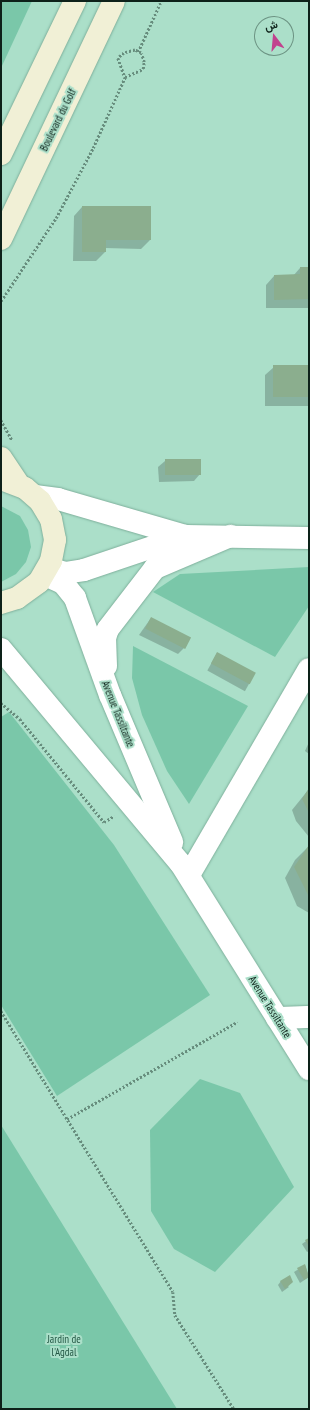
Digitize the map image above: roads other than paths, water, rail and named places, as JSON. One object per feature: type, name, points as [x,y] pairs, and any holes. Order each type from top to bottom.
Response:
[{"type":"main road","points":[[1,154],[75,1]]},
{"type":"main road","name":"Boulevard du Golf","points":[[1,239],[114,1]]},
{"type":"main road","points":[[1,603],[25,594],[47,571],[55,547],[54,533],[48,513],[18,487],[7,451]]},
{"type":"street","points":[[18,487],[185,536],[309,538]]},
{"type":"street","points":[[47,571],[65,573],[84,570],[185,536]]},
{"type":"street","points":[[110,695],[105,638],[122,608],[155,568],[230,536]]},
{"type":"street","name":"Avenue Tassiltante","points":[[47,571],[63,583],[75,598],[110,695],[185,869]]},
{"type":"street","name":"Avenue Tassiltante","points":[[1,649],[185,869],[309,1069]]},
{"type":"street","points":[[185,869],[309,669]]},
{"type":"street","points":[[277,1018],[309,1017]]},
{"type":"park label","name":"Jardin de l'Agdal","points":[[64,1346]]}]
